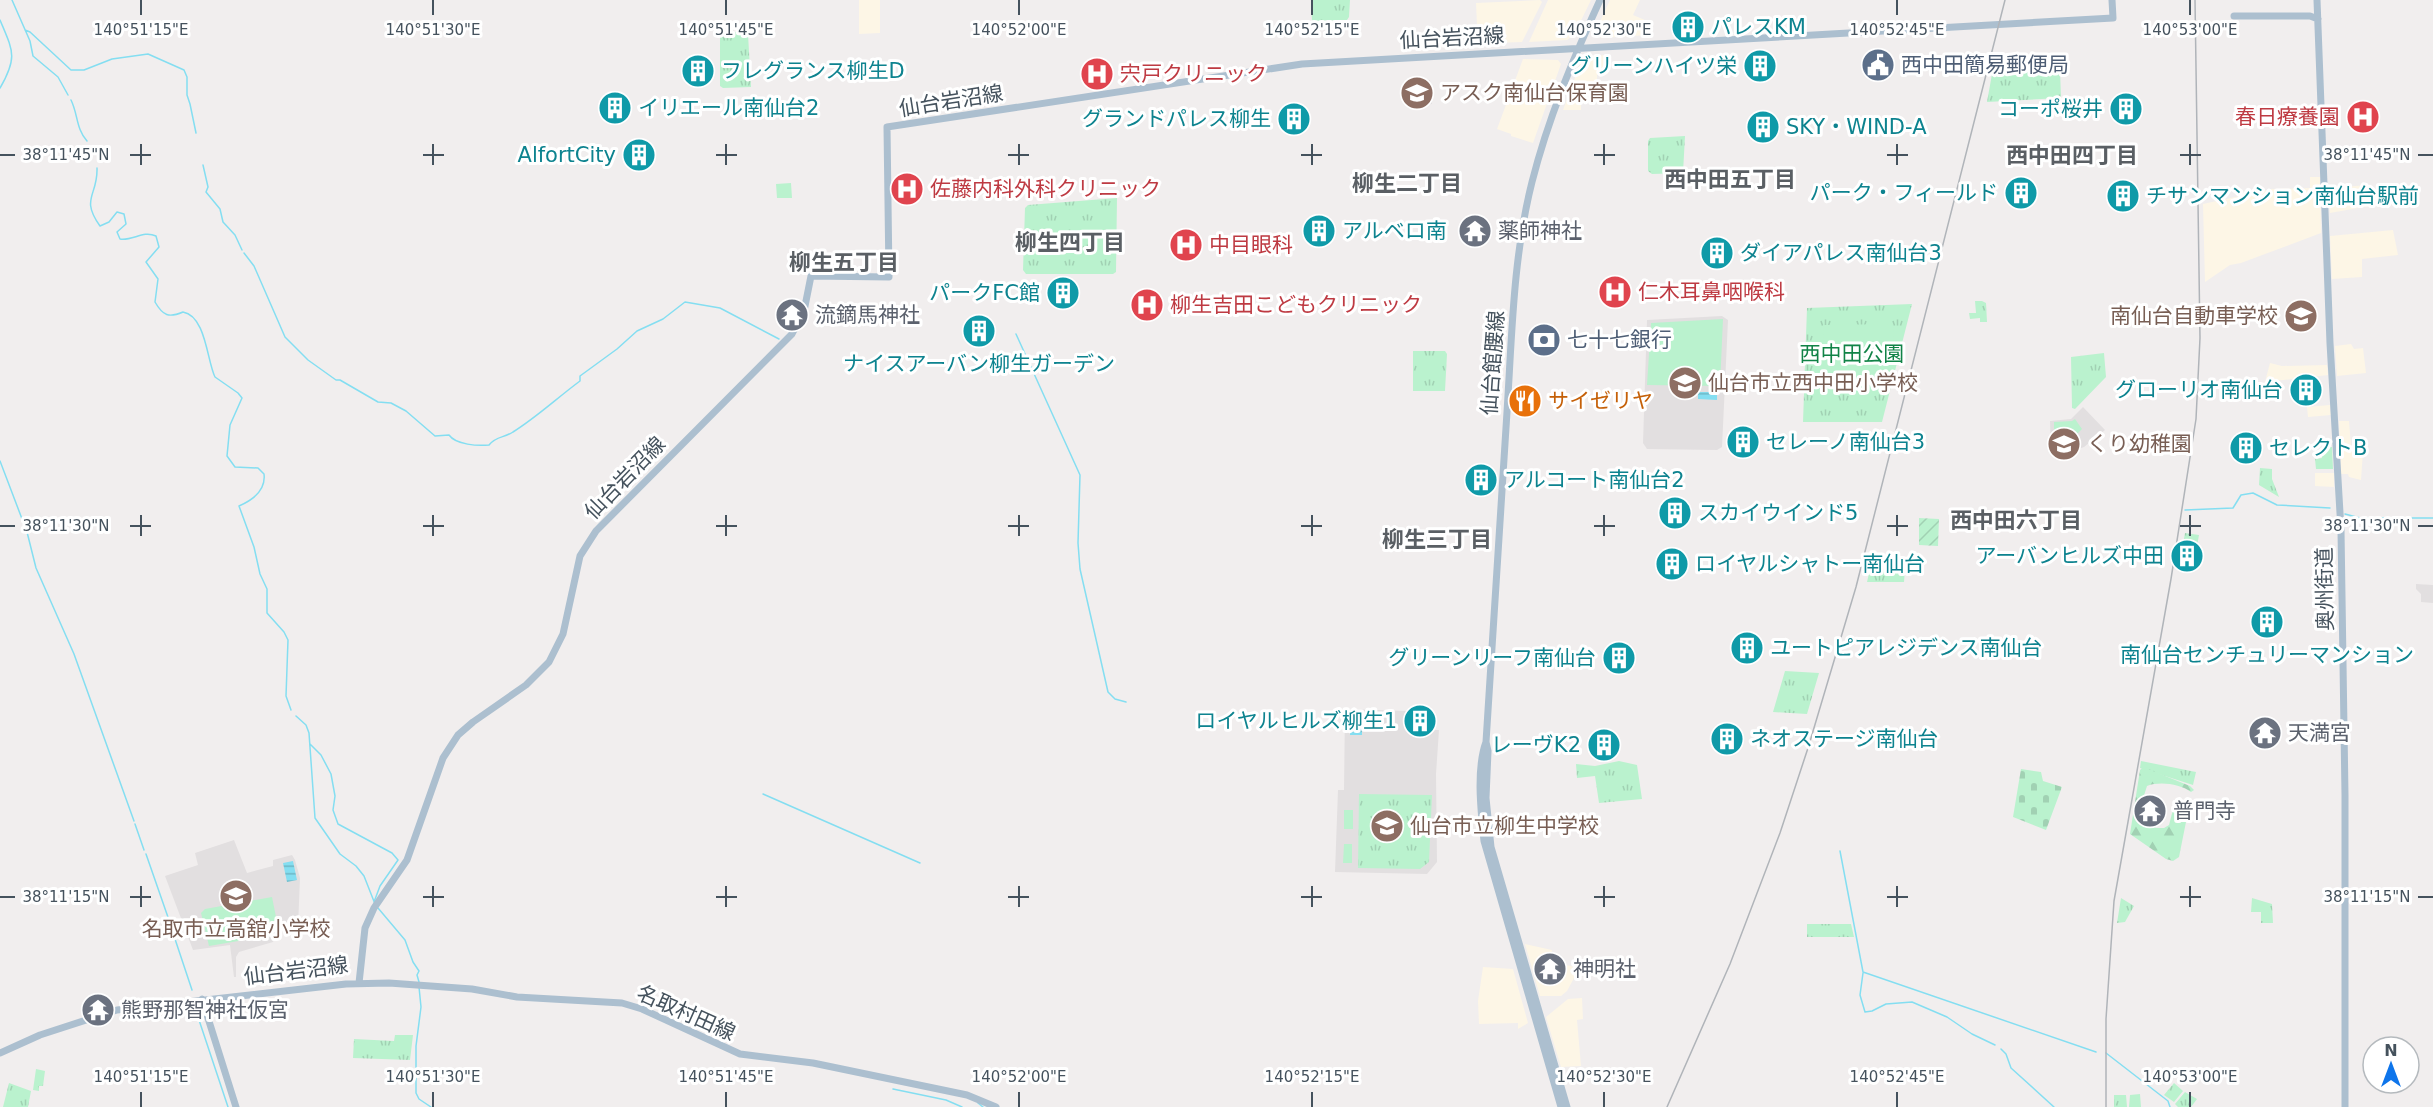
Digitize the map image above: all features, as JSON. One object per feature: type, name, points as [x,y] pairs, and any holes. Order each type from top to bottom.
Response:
[{"type":"main road","name":"仙台館腰線","points":[[1561,1107],[1484,841],[1480,805],[1518,264],[1530,189],[1547,128],[1578,48],[1600,0]]},
{"type":"main road","name":"仙台岩沼線","points":[[202,999],[359,983],[363,940],[374,908],[407,860],[435,778],[451,745],[473,722],[540,673],[554,655],[565,626],[580,556],[596,531],[792,334],[804,311],[811,276],[889,277],[887,127],[1273,67],[1377,58],[2113,18],[2112,0]]},
{"type":"main road","name":"奥州街道","points":[[2317,0],[2315,16],[2341,530],[2345,795],[2345,1107]]},
{"type":"main road","points":[[2234,16],[2315,16]]},
{"type":"main road","name":"仙台館腰線","points":[[1486,742],[1488,751],[1487,813],[1491,847],[1568,1107]]},
{"type":"main road","name":"名取村田線","points":[[359,983],[420,985],[472,989],[517,997],[622,1003],[642,1009],[740,1054],[813,1064],[947,1091],[977,1098],[996,1107]]},
{"type":"main road","points":[[0,1053],[40,1035],[117,1010],[202,999],[236,1107]]},
{"type":"shaded area","points":[[859,0],[880,0],[880,33],[859,34]]},
{"type":"shaded area","points":[[1540,0],[1542,2],[1522,42],[1493,43],[1492,25],[1477,25],[1476,3]]},
{"type":"shaded area","points":[[1548,0],[1591,0],[1574,35],[1567,40],[1529,42]]},
{"type":"shaded area","points":[[1610,0],[1640,0],[1633,15],[1652,23],[1648,35],[1601,38],[1597,28]]},
{"type":"shaded area","points":[[1608,55],[1608,74],[1597,75],[1597,93],[1581,93],[1581,110],[1563,110],[1581,62],[1590,56]]},
{"type":"shaded area","points":[[1523,59],[1558,60],[1561,64],[1533,143],[1497,129]]},
{"type":"shaded area","name":"アスク南仙台保育園","points":[[1430,80],[1432,104],[1408,106],[1404,104],[1403,82]]},
{"type":"shaded area","points":[[2310,177],[2320,177],[2321,233],[2230,265],[2205,282],[2203,204],[2272,189],[2310,188]]},
{"type":"shaded area","points":[[2368,185],[2369,206],[2330,213],[2329,196],[2343,195],[2343,187]]},
{"type":"shaded area","points":[[2393,230],[2398,255],[2362,259],[2362,277],[2332,279],[2330,236]]},
{"type":"shaded area","name":"仙台市立西中田小学校","points":[[1722,316],[1728,320],[1722,447],[1717,450],[1647,449],[1643,443],[1647,320]]},
{"type":"shaded area","points":[[2351,344],[2354,349],[2363,348],[2366,373],[2337,376],[2335,346]]},
{"type":"shaded area","points":[[2270,363],[2282,366],[2327,365],[2328,375],[2265,382]]},
{"type":"shaded area","points":[[2330,405],[2331,415],[2308,417],[2307,407]]},
{"type":"shaded area","points":[[2083,407],[2105,430],[2084,447],[2051,454],[2050,421],[2071,419]]},
{"type":"shaded area","points":[[2339,421],[2349,421],[2351,446],[2354,450],[2363,451],[2361,480],[2349,477],[2348,474],[2341,474]]},
{"type":"shaded area","points":[[2315,473],[2334,473],[2334,487],[2315,486]]},
{"type":"shaded area","points":[[2416,584],[2433,585],[2433,603],[2421,602],[2421,594],[2416,589]]},
{"type":"shaded area","name":"仙台市立柳生中学校","points":[[1345,709],[1406,711],[1410,730],[1439,730],[1436,774],[1437,862],[1427,874],[1335,872],[1338,790],[1344,790]]},
{"type":"shaded area","name":"名取市立高舘小学校","points":[[234,840],[247,873],[273,866],[273,860],[292,855],[300,878],[298,927],[279,926],[273,942],[239,952],[236,957],[236,977],[234,977],[230,945],[193,950],[165,876],[198,865],[195,853]]},
{"type":"shaded area","points":[[1525,944],[1552,950],[1545,974],[1553,975],[1555,963],[1576,967],[1574,978],[1567,991],[1561,996],[1540,996]]},
{"type":"shaded area","points":[[1483,967],[1513,969],[1528,1023],[1518,1029],[1518,1023],[1479,1024],[1478,1001]]},
{"type":"shaded area","points":[[1582,998],[1583,1019],[1577,1020],[1581,1066],[1561,1067],[1546,1017],[1568,999]]},
{"type":"green space","points":[[1311,0],[1350,0],[1349,17],[1347,20],[1312,21]]},
{"type":"green space","points":[[723,32],[746,32],[748,34],[751,87],[723,88],[720,86],[720,36]]},
{"type":"green space","points":[[2060,70],[2061,98],[1987,102],[1992,74]]},
{"type":"green space","points":[[1685,136],[1683,173],[1652,174],[1648,171],[1648,141],[1650,138]]},
{"type":"green space","points":[[791,183],[792,198],[777,198],[776,184]]},
{"type":"green space","points":[[1117,198],[1116,272],[1113,274],[1026,274],[1023,270],[1025,208],[1028,205]]},
{"type":"green space","points":[[1975,301],[1986,303],[1987,322],[1980,322],[1980,318],[1970,319],[1969,313],[1976,313]]},
{"type":"green space","name":"西中田公園","points":[[1912,304],[1882,422],[1803,422],[1807,308]]},
{"type":"green space","points":[[1723,319],[1720,386],[1647,385],[1651,323]]},
{"type":"green space","points":[[1893,324],[1891,355],[1877,377],[1854,391],[1824,394],[1823,325]]},
{"type":"green space","points":[[1413,351],[1445,351],[1447,354],[1445,391],[1413,391]]},
{"type":"green space","points":[[2104,353],[2106,377],[2075,409],[2072,408],[2071,357]]},
{"type":"green space","points":[[2075,419],[2082,429],[2075,436],[2061,439],[2054,429],[2054,422]]},
{"type":"green space","points":[[2321,447],[2332,447],[2333,469],[2316,469],[2315,459],[2322,458]]},
{"type":"green space","points":[[2260,468],[2272,469],[2272,479],[2279,497],[2259,485]]},
{"type":"green space","points":[[1919,518],[1939,519],[1938,546],[1919,545]]},
{"type":"green space","points":[[2185,533],[2199,535],[2197,546],[2183,544]]},
{"type":"green space","points":[[1870,569],[1905,569],[1904,582],[1867,582]]},
{"type":"green space","points":[[1785,671],[1819,673],[1807,714],[1773,712]]},
{"type":"green space","points":[[1619,761],[1637,765],[1642,799],[1599,803],[1595,776],[1577,778],[1576,764],[1595,766]]},
{"type":"green space","points":[[2141,761],[2196,772],[2193,785],[2140,768]]},
{"type":"green space","points":[[2143,767],[2190,786],[2194,790],[2191,792],[2170,784],[2152,784],[2147,786],[2142,801],[2141,810],[2156,828],[2169,825],[2175,802],[2184,802],[2189,807],[2179,857],[2173,861],[2166,859],[2130,834],[2140,770]]},
{"type":"green space","points":[[2021,769],[2041,772],[2043,781],[2062,787],[2046,830],[2013,817]]},
{"type":"green space","points":[[1359,794],[1432,795],[1429,862],[1420,869],[1358,868]]},
{"type":"green space","points":[[1344,810],[1353,810],[1353,829],[1344,829]]},
{"type":"green space","points":[[1344,844],[1352,844],[1352,863],[1343,863]]},
{"type":"green space","points":[[272,897],[276,917],[268,936],[209,946],[201,913],[205,909]]},
{"type":"green space","points":[[2121,898],[2134,906],[2125,922],[2117,923]]},
{"type":"green space","points":[[2252,898],[2272,904],[2273,923],[2261,923],[2261,912],[2251,912]]},
{"type":"green space","points":[[1807,924],[1851,924],[1854,937],[1807,937]]},
{"type":"green space","points":[[395,1035],[413,1035],[410,1060],[353,1058],[354,1039],[394,1041]]},
{"type":"green space","points":[[36,1069],[45,1071],[43,1086],[39,1086],[39,1091],[33,1090]]},
{"type":"green space","points":[[9,1083],[31,1091],[28,1107],[3,1107]]},
{"type":"green space","points":[[2174,1083],[2183,1091],[2174,1102],[2164,1095]]},
{"type":"green space","points":[[2185,1092],[2197,1099],[2191,1107],[2178,1107],[2175,1104]]},
{"type":"green space","points":[[2140,1094],[2141,1107],[2129,1107],[2130,1095]]},
{"type":"green space","points":[[2114,1095],[2126,1095],[2127,1107],[2114,1107]]},
{"type":"water","points":[[1698,392],[1717,392],[1717,400],[1698,399]]},
{"type":"water","points":[[1350,716],[1362,716],[1362,735],[1350,735]]},
{"type":"water","points":[[293,861],[297,880],[287,882],[283,863]]},
{"type":"waterway","points":[[12,0],[30,41],[33,56],[58,77],[68,95]]},
{"type":"waterway","points":[[0,20],[12,54],[9,69],[0,88]]},
{"type":"waterway","points":[[25,30],[71,70],[84,70],[112,59],[148,54],[184,70],[196,133]]},
{"type":"waterway","points":[[71,100],[81,132],[87,141]]},
{"type":"waterway","points":[[203,165],[208,187],[206,192],[220,209],[223,222],[235,235],[242,250]]},
{"type":"waterway","points":[[97,168],[97,177],[91,197],[94,217],[100,226],[109,222],[117,212],[124,214],[126,224],[117,232],[120,239],[147,234],[156,236],[159,247],[146,262],[158,279],[155,302],[164,313],[174,315],[183,312],[191,315],[197,322],[205,340],[215,377],[242,398],[230,425],[227,456],[235,467],[258,468],[264,474],[263,485],[258,494],[239,506],[254,547],[260,574],[267,589],[267,613],[288,640],[286,696],[291,710]]},
{"type":"waterway","points":[[244,253],[254,266],[285,337],[308,360],[336,380],[340,380],[378,402],[391,403],[406,411],[435,436],[449,435],[467,444],[489,445],[494,440],[513,432],[580,381],[580,376],[637,331],[663,319],[685,302],[720,308],[779,339]]},
{"type":"waterway","points":[[1016,334],[1080,475],[1078,543],[1080,569],[1108,692],[1115,699],[1126,702]]},
{"type":"waterway","points":[[0,461],[27,532],[36,568],[74,654],[134,821]]},
{"type":"waterway","points":[[2185,510],[2233,508],[2241,495],[2253,493],[2277,505],[2330,508]]},
{"type":"waterway","points":[[2345,514],[2360,518],[2433,518]]},
{"type":"waterway","points":[[296,716],[306,725],[309,733],[315,818],[340,854],[356,866],[364,876],[375,904]]},
{"type":"waterway","points":[[310,744],[321,755],[331,774],[335,796],[333,810],[338,824],[392,853],[398,860],[380,886],[374,902]]},
{"type":"waterway","points":[[763,794],[920,863]]},
{"type":"waterway","points":[[135,824],[144,850]]},
{"type":"waterway","points":[[1840,851],[1863,972],[2096,1052]]},
{"type":"waterway","points":[[146,854],[170,923]]},
{"type":"waterway","points":[[378,908],[405,940],[419,971],[417,975],[419,982]]},
{"type":"waterway","points":[[171,927],[192,990]]},
{"type":"waterway","points":[[1863,973],[1860,995],[1865,1012],[1886,1004],[1912,1002],[1947,1017],[1972,1034],[1995,1045]]},
{"type":"waterway","points":[[419,987],[421,1007],[416,1046],[416,1093],[419,1099],[431,1107]]},
{"type":"waterway","points":[[190,1008],[198,1016]]},
{"type":"waterway","points":[[199,1020],[228,1107]]},
{"type":"waterway","points":[[2001,1049],[2006,1054],[2011,1068],[2054,1107]]},
{"type":"waterway","points":[[2106,1053],[2168,1101],[2170,1107]]},
{"type":"waterway","points":[[893,1089],[946,1100],[962,1107]]},
{"type":"waterway","points":[[978,1103],[983,1107]]},
{"type":"railway","points":[[1667,1107],[1730,964],[1780,833],[1808,748],[1856,587],[2005,0]]},
{"type":"railway","points":[[2106,1107],[2106,1019],[2114,901],[2171,579],[2196,419],[2200,338],[2195,0]]},
{"type":"place","name":"パレスKM","points":[[1688,27]]},
{"type":"place","name":"西中田簡易郵便局","points":[[1878,65]]},
{"type":"place","name":"グリーンハイツ栄","points":[[1760,66]]},
{"type":"place","name":"フレグランス柳生D","points":[[698,71]]},
{"type":"place","name":"宍戸クリニック","points":[[1097,74]]},
{"type":"place","name":"アスク南仙台保育園","points":[[1417,93]]},
{"type":"place","name":"イリエール南仙台2","points":[[615,108]]},
{"type":"place","name":"コーポ桜井","points":[[2126,109]]},
{"type":"place","name":"春日療養園","points":[[2363,117]]},
{"type":"place","name":"グランドパレス柳生","points":[[1294,119]]},
{"type":"place","name":"SKY・WIND-A","points":[[1763,127]]},
{"type":"place","name":"AlfortCity","points":[[639,155]]},
{"type":"place","name":"佐藤内科外科クリニック","points":[[907,189]]},
{"type":"place","name":"パーク・フィールド","points":[[2021,193]]},
{"type":"place","name":"チサンマンション南仙台駅前","points":[[2123,196]]},
{"type":"place","name":"アルベロ南","points":[[1319,231]]},
{"type":"place","name":"薬師神社","points":[[1475,231]]},
{"type":"place","name":"中目眼科","points":[[1186,245]]},
{"type":"place","name":"ダイアパレス南仙台3","points":[[1717,253]]},
{"type":"place","name":"仁木耳鼻咽喉科","points":[[1615,292]]},
{"type":"place","name":"パークFC館","points":[[1063,293]]},
{"type":"place","name":"柳生吉田こどもクリニック","points":[[1147,305]]},
{"type":"place","name":"流鏑馬神社","points":[[792,315]]},
{"type":"place","name":"南仙台自動車学校","points":[[2301,316]]},
{"type":"place","name":"ナイスアーバン柳生ガーデン","points":[[979,331]]},
{"type":"place","name":"七十七銀行","points":[[1544,340]]},
{"type":"place","name":"仙台市立西中田小学校","points":[[1685,383]]},
{"type":"place","name":"グローリオ南仙台","points":[[2306,390]]},
{"type":"place","name":"サイゼリヤ","points":[[1525,401]]},
{"type":"place","name":"セレーノ南仙台3","points":[[1743,442]]},
{"type":"place","name":"くり幼稚園","points":[[2064,444]]},
{"type":"place","name":"セレクトB","points":[[2246,448]]},
{"type":"place","name":"アルコート南仙台2","points":[[1481,480]]},
{"type":"place","name":"スカイウインド5","points":[[1675,513]]},
{"type":"place","name":"アーバンヒルズ中田","points":[[2187,556]]},
{"type":"place","name":"ロイヤルシャトー南仙台","points":[[1672,564]]},
{"type":"place","name":"南仙台センチュリーマンション","points":[[2267,622]]},
{"type":"place","name":"ユートピアレジデンス南仙台","points":[[1747,648]]},
{"type":"place","name":"グリーンリーフ南仙台","points":[[1619,658]]},
{"type":"place","name":"ロイヤルヒルズ柳生1","points":[[1420,721]]},
{"type":"place","name":"天満宮","points":[[2265,733]]},
{"type":"place","name":"ネオステージ南仙台","points":[[1727,739]]},
{"type":"place","name":"レーヴK2","points":[[1604,745]]},
{"type":"place","name":"普門寺","points":[[2150,811]]},
{"type":"place","name":"仙台市立柳生中学校","points":[[1387,826]]},
{"type":"place","name":"名取市立高舘小学校","points":[[236,896]]},
{"type":"place","name":"神明社","points":[[1550,969]]},
{"type":"place","name":"熊野那智神社仮宮","points":[[98,1010]]},
{"type":"district","name":"西中田四丁目","points":[[2072,155]]},
{"type":"district","name":"西中田五丁目","points":[[1730,179]]},
{"type":"district","name":"柳生二丁目","points":[[1407,183]]},
{"type":"district","name":"柳生四丁目","points":[[1070,242]]},
{"type":"district","name":"柳生五丁目","points":[[844,262]]},
{"type":"district","name":"西中田六丁目","points":[[2016,520]]},
{"type":"district","name":"柳生三丁目","points":[[1437,539]]}]
